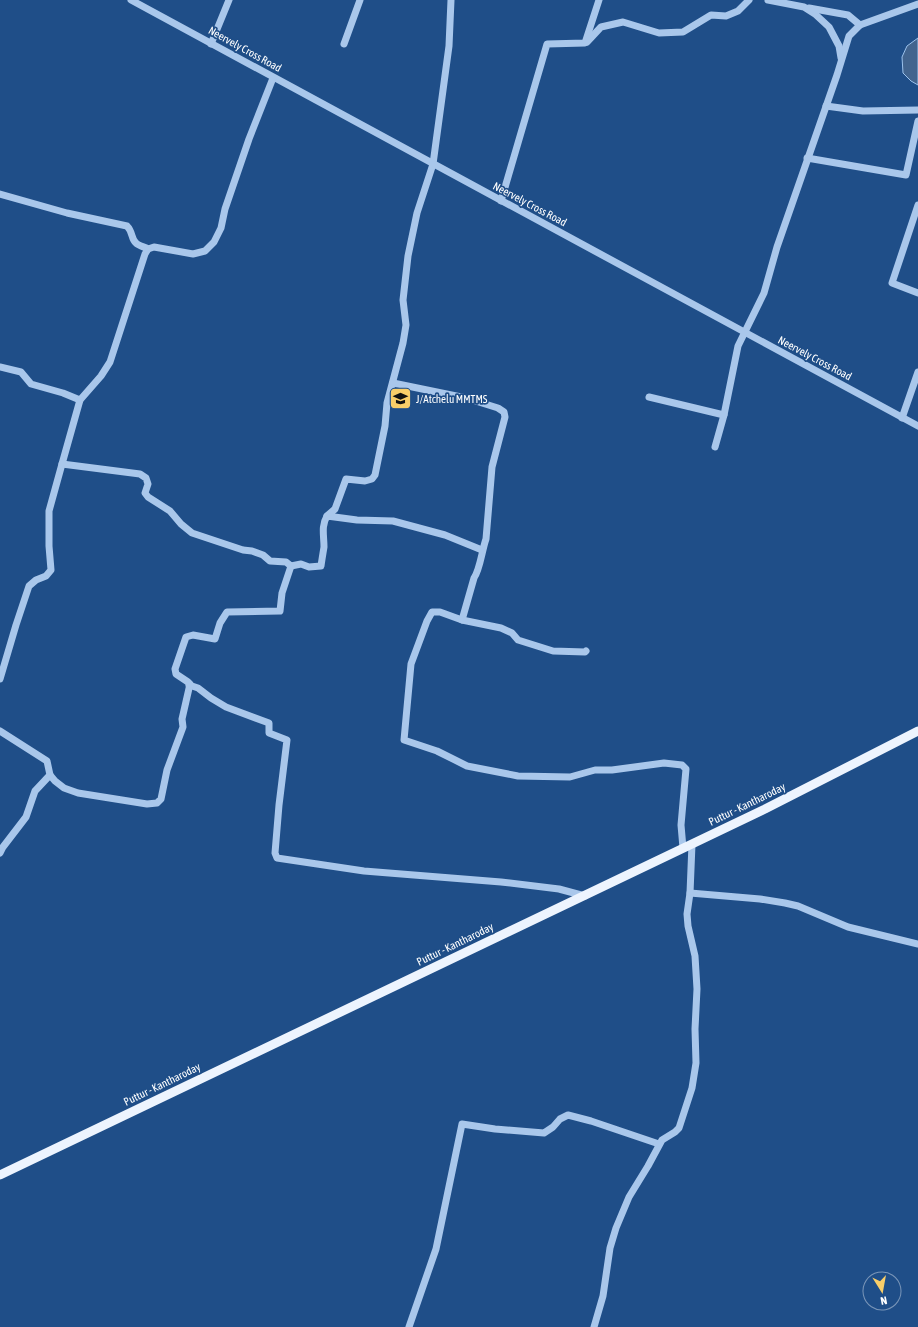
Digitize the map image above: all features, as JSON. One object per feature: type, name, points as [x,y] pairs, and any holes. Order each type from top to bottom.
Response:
[{"type":"main road","name":"Puttur - Kantharoday","points":[[0,1175],[765,809],[918,731]]},
{"type":"street","name":"Neervely Cross Road","points":[[131,0],[918,426]]},
{"type":"street","points":[[211,44],[229,0]]},
{"type":"street","points":[[344,44],[360,0]]},
{"type":"street","points":[[62,464],[140,474],[146,478],[148,484],[145,494],[170,511],[181,524],[192,533],[243,550],[252,551],[263,555],[270,561],[286,562],[291,566],[301,564],[309,567],[321,566],[324,546],[324,521],[335,509],[346,479],[365,481],[372,480],[376,468],[385,426],[387,403],[404,343],[406,326],[403,300],[408,256],[417,213],[433,164],[449,46],[451,0]]},
{"type":"street","points":[[585,44],[599,0]]},
{"type":"street","points":[[501,201],[547,44],[585,44],[601,27],[622,22],[659,33],[683,32],[711,15],[726,16],[738,11],[749,0]]},
{"type":"street","points":[[768,0],[848,15],[860,25]]},
{"type":"street","points":[[715,447],[724,415],[738,346],[764,293],[777,247],[849,36],[860,25],[918,4]]},
{"type":"street","points":[[804,7],[815,14],[829,27],[839,46],[841,60]]},
{"type":"street","points":[[0,679],[29,586],[36,580],[46,576],[51,570],[49,511],[80,400],[101,376],[110,362],[145,254],[148,249],[154,247],[193,254],[205,251],[214,242],[221,228],[225,208],[247,146],[274,78]]},
{"type":"street","points":[[826,106],[863,111],[918,110]]},
{"type":"street","points":[[807,158],[906,175],[918,121]]},
{"type":"street","points":[[0,194],[67,213],[127,226],[131,230],[136,243],[148,249]]},
{"type":"street","points":[[918,205],[892,283],[918,293]]},
{"type":"street","points":[[0,367],[21,372],[32,384],[80,400]]},
{"type":"street","points":[[902,418],[918,372]]},
{"type":"street","points":[[393,383],[466,398],[498,408],[504,412],[492,467],[486,539],[477,574],[474,578],[462,620]]},
{"type":"street","points":[[649,398],[724,415]]},
{"type":"street","points":[[327,516],[357,520],[393,521],[445,535],[482,550]]},
{"type":"street","points":[[291,566],[282,593],[280,611],[227,612],[220,623],[215,639],[194,635],[186,638],[175,669],[176,674],[188,682],[189,685],[198,688],[226,707],[269,723],[269,733],[287,740],[279,805],[275,853],[277,858],[364,871],[559,888],[585,896]]},
{"type":"street","points":[[586,651],[553,651],[518,640],[512,633],[502,628],[462,620],[440,612],[432,612],[427,621],[411,664],[404,740],[437,751],[467,766],[518,776],[570,776],[595,770],[612,770],[664,764],[682,765],[686,769],[681,825],[688,846],[690,893],[686,914],[696,956],[697,989],[695,1029],[696,1063],[692,1088],[679,1128],[662,1140],[659,1144],[629,1198],[616,1228],[610,1248],[603,1296],[594,1327]]},
{"type":"street","points":[[0,731],[47,761],[50,775],[64,788],[78,793],[147,804],[157,803],[161,799],[167,770],[183,728],[182,719],[189,685]]},
{"type":"street","points":[[0,853],[26,817],[35,791],[50,775]]},
{"type":"street","points":[[690,893],[760,899],[785,903],[798,906],[848,927],[918,944]]},
{"type":"street","points":[[409,1327],[436,1248],[462,1124],[495,1129],[544,1133],[553,1127],[560,1119],[568,1115],[591,1121],[659,1144]]},
{"type":"water","points":[[918,38],[918,85],[911,81],[903,73],[902,57],[907,46]]},
{"type":"place","name":"J/Atchelu MMTMS","points":[[401,399]]}]
